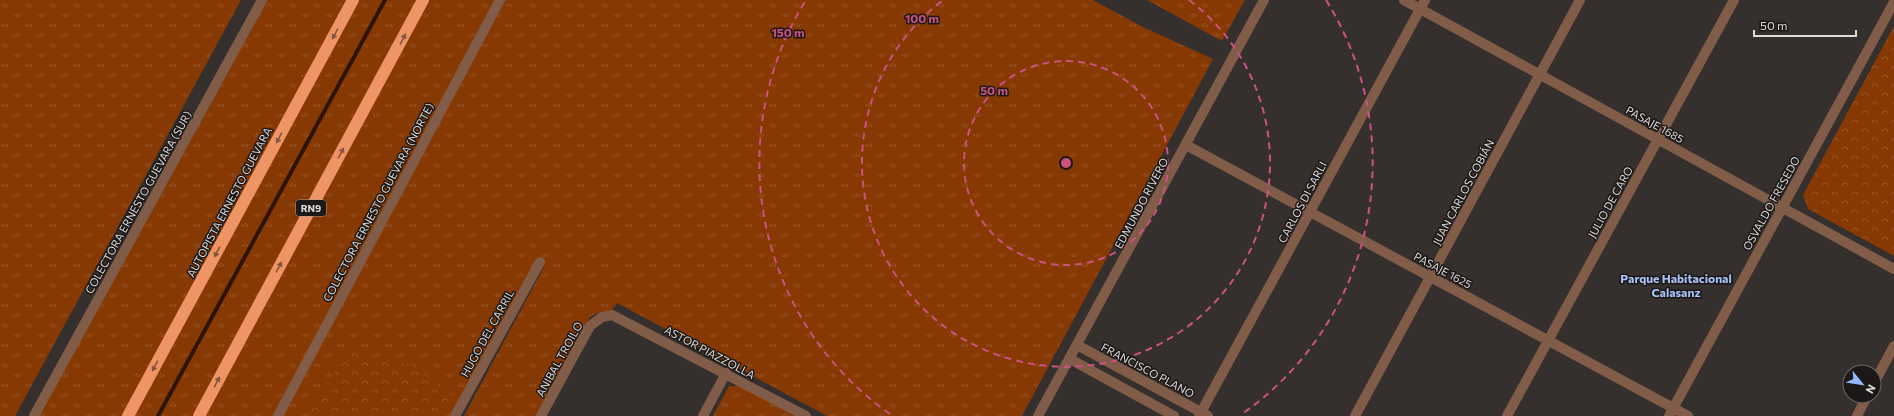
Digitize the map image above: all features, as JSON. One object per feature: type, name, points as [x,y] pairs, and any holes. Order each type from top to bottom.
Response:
[{"type":"highway","name":"AUTOPISTA ERNESTO GUEVARA","points":[[128,416],[353,0]]},
{"type":"highway","name":"RN9","points":[[199,416],[423,0]]},
{"type":"street","name":"COLECTORA ERNESTO GUEVARA (SUR)","points":[[34,416],[262,0]]},
{"type":"street","name":"COLECTORA ERNESTO GUEVARA (NORTE)","points":[[278,416],[500,0]]},
{"type":"street","name":"EDMUNDO RIVERO","points":[[1038,416],[1078,345],[1264,0]]},
{"type":"street","name":"PASAJE 1685","points":[[1404,0],[1423,4],[1540,74],[1894,269]]},
{"type":"street","name":"JUAN CARLOS COBIÁN","points":[[1355,416],[1580,0]]},
{"type":"street","name":"JULIO DE CARO","points":[[1507,416],[1734,0]]},
{"type":"street","name":"OSVALDO FRESEDO","points":[[1671,412],[1894,2]]},
{"type":"street","name":"CARLOS DI SARLI","points":[[1203,415],[1310,212],[1423,4]]},
{"type":"street","name":"PASAJE 1625","points":[[1186,145],[1548,340],[1671,412],[1688,416]]},
{"type":"street","name":"HUGO DEL CARRIL","points":[[455,416],[540,262]]},
{"type":"street","name":"ASTOR PIAZZOLLA","points":[[602,317],[612,315],[806,416]]},
{"type":"street","name":"ANIBAL TROILO","points":[[541,416],[590,326],[602,317]]},
{"type":"street","name":"FRANCISCO PLANO","points":[[1078,345],[1203,415]]},
{"type":"street","points":[[1882,368],[1894,346]]},
{"type":"street","points":[[1070,359],[1174,416]]},
{"type":"street","points":[[703,416],[726,374]]},
{"type":"street","points":[[1857,416],[1863,404]]},
{"type":"green space","points":[[0,0],[241,0],[15,416],[0,416]]},
{"type":"green space","points":[[262,0],[1093,0],[1141,26],[1213,59],[1022,416],[827,416],[617,303],[611,311],[600,312],[590,317],[536,416],[464,416],[545,265],[540,262],[455,416],[34,416]]},
{"type":"green space","points":[[1147,0],[1245,0],[1222,41]]},
{"type":"green space","points":[[1894,26],[1894,256],[1808,209],[1803,195]]},
{"type":"green space","points":[[347,351],[412,365],[453,397],[442,416],[308,416]]},
{"type":"green space","points":[[729,386],[740,386],[796,416],[713,416]]},
{"type":"waterway","points":[[158,416],[385,0]]},
{"type":"district","name":"Parque Habitacional Calasanz","points":[[1676,285]]}]
